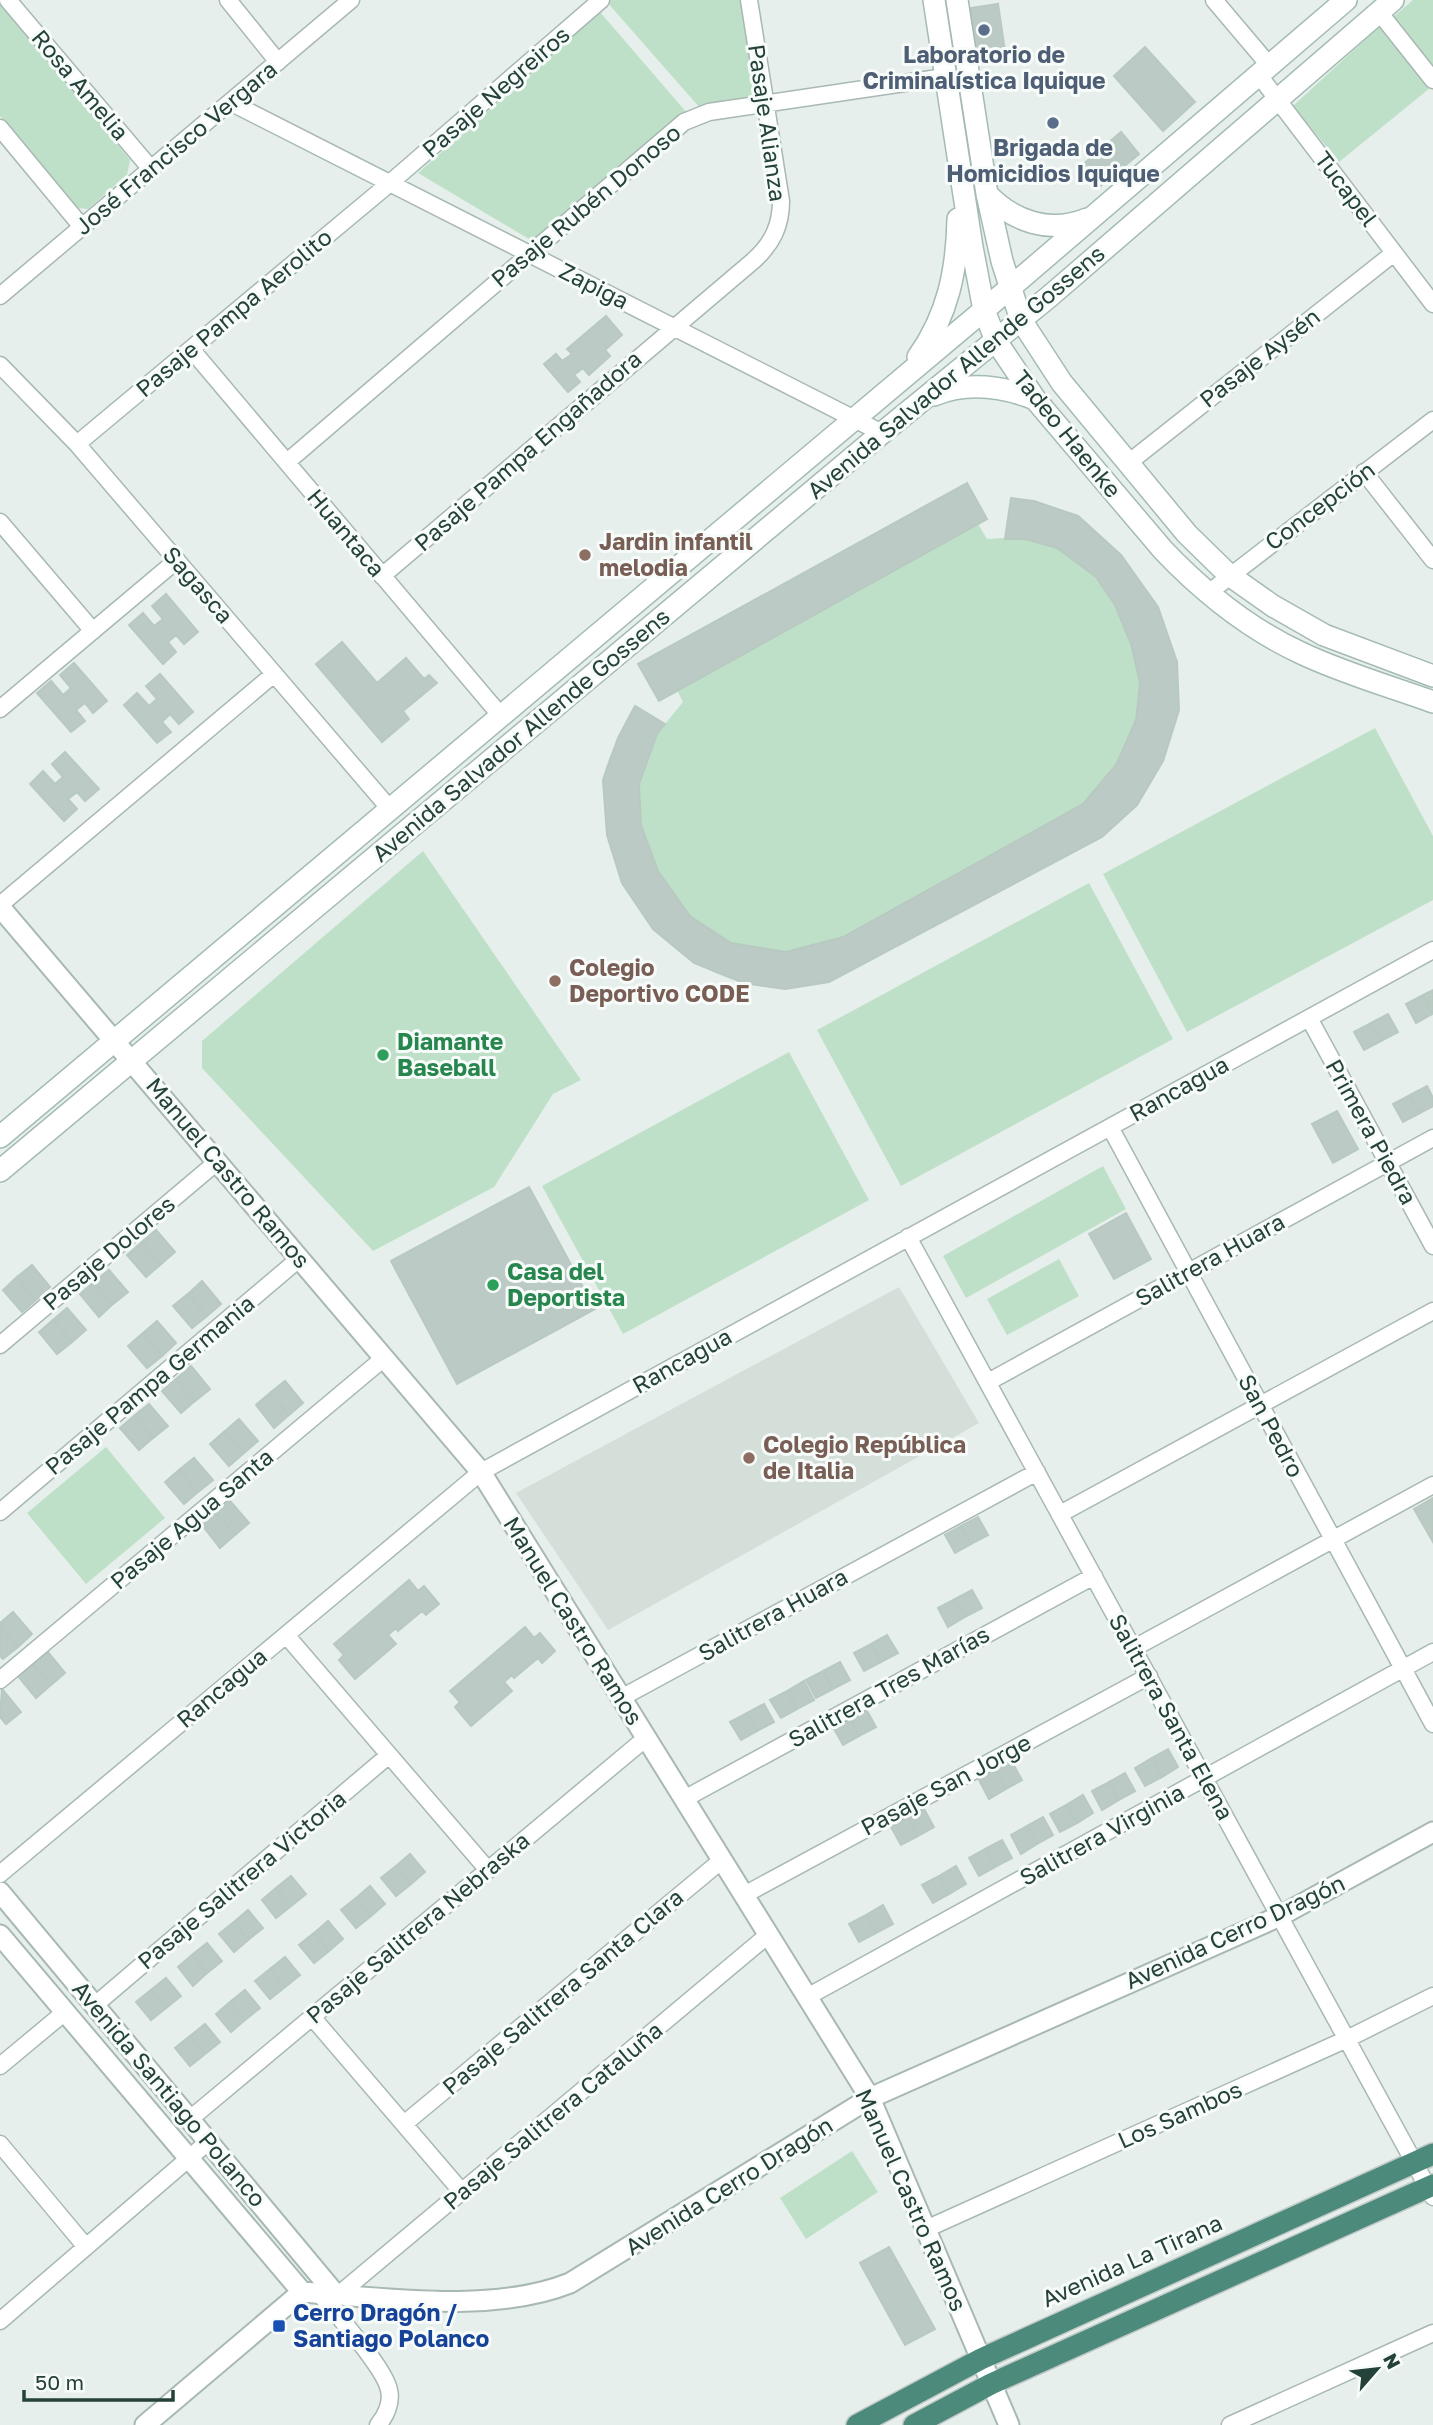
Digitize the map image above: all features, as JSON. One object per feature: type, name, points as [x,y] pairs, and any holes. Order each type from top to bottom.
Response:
[{"type":"highway","name":"Avenida La Tirana","points":[[857,2425],[981,2359],[1424,2158]]},
{"type":"highway","points":[[915,2425],[992,2384],[1431,2190]]},
{"type":"main road","name":"Tadeo Haenke","points":[[934,0],[958,165],[984,310],[996,341],[1035,399],[1163,550],[1207,594],[1254,628],[1301,653],[1433,702]]},
{"type":"main road","name":"Tadeo Haenke","points":[[957,0],[988,194],[1010,288],[1021,320],[1062,383],[1187,534],[1230,575],[1273,606],[1324,635],[1433,676]]},
{"type":"main road","name":"Avenida Salvador Allende Gossens","points":[[0,1138],[984,310],[1346,0]]},
{"type":"main road","name":"Avenida Salvador Allende Gossens","points":[[0,1171],[1021,320],[1386,6]]},
{"type":"main road","points":[[901,380],[932,337],[951,289],[957,244],[958,165]]},
{"type":"main road","points":[[988,194],[1009,214],[1036,224],[1065,226],[1092,217]]},
{"type":"main road","points":[[925,399],[955,389],[987,386],[1035,399]]},
{"type":"street","name":"Rosa Amelia","points":[[9,0],[151,169]]},
{"type":"street","points":[[228,0],[278,62]]},
{"type":"street","name":"José Francisco Vergara","points":[[0,296],[351,0]]},
{"type":"street","name":"Pasaje Alianza","points":[[674,327],[762,253],[775,234],[780,201],[749,0]]},
{"type":"street","name":"Tucapel","points":[[1214,0],[1264,70],[1277,99],[1433,304]]},
{"type":"street","name":"Pasaje Negreiros","points":[[390,183],[596,2]]},
{"type":"street","points":[[1386,6],[1433,80]]},
{"type":"street","name":"Pasaje Rubén Donoso","points":[[287,462],[684,122],[709,112],[945,77]]},
{"type":"street","name":"Zapiga","points":[[230,102],[883,433]]},
{"type":"street","points":[[0,128],[82,227]]},
{"type":"street","name":"Pasaje Pampa Aerolito","points":[[77,444],[390,183]]},
{"type":"street","name":"Pasaje Aysén","points":[[1127,464],[1394,253]]},
{"type":"street","name":"Pasaje Pampa Engañadora","points":[[382,576],[674,327]]},
{"type":"street","name":"Huantaca","points":[[191,349],[501,716]]},
{"type":"street","name":"Sagasca","points":[[0,365],[77,444],[390,809]]},
{"type":"street","name":"Concepción","points":[[1207,594],[1433,420]]},
{"type":"street","points":[[1364,472],[1433,560]]},
{"type":"street","points":[[0,522],[93,631]]},
{"type":"street","points":[[0,709],[177,560]]},
{"type":"street","points":[[0,906],[274,674]]},
{"type":"street","name":"Manuel Castro Ramos","points":[[0,906],[481,1472],[870,2098],[1009,2425]]},
{"type":"street","name":"Rancagua","points":[[0,1874],[481,1472],[1433,950]]},
{"type":"street","name":"Primera Piedra","points":[[1309,1018],[1433,1246]]},
{"type":"street","name":"San Pedro","points":[[1110,1127],[1433,1724]]},
{"type":"street","name":"Salitrera Huara","points":[[988,1382],[1433,1138]]},
{"type":"street","name":"Pasaje Dolores","points":[[0,1345],[218,1161]]},
{"type":"street","name":"Salitrera Santa Elena","points":[[908,1237],[1348,2039],[1424,2158],[1431,2190]]},
{"type":"street","name":"Pasaje Pampa Germania","points":[[0,1512],[300,1258]]},
{"type":"street","points":[[1060,1514],[1433,1311]]},
{"type":"street","name":"Pasaje Agua Santa","points":[[0,1680],[384,1358]]},
{"type":"street","name":"Salitrera Huara","points":[[621,1698],[1037,1472]]},
{"type":"street","points":[[1134,1648],[1433,1485]]},
{"type":"street","name":"Salitrera Tres Marías","points":[[684,1799],[1094,1576]]},
{"type":"street","points":[[286,1635],[488,1870]]},
{"type":"street","name":"Salitrera Virginia","points":[[807,1997],[1433,1652]]},
{"type":"street","name":"Pasaje San Jorge","points":[[744,1895],[1149,1676]]},
{"type":"street","name":"Pasaje Salitrera Nebraska","points":[[190,2119],[646,1738]]},
{"type":"street","name":"Pasaje Salitrera Victoria","points":[[95,2005],[389,1755]]},
{"type":"street","name":"Avenida Cerro Dragón","points":[[319,2294],[480,2300],[513,2299],[550,2291],[589,2273],[870,2098],[1280,1916],[1433,1832]]},
{"type":"street","name":"Pasaje Salitrera Santa Clara","points":[[404,2124],[722,1860]]},
{"type":"street","name":"Avenida Santiago Polanco","points":[[0,1892],[209,2141],[319,2294]]},
{"type":"street","name":"Avenida Santiago Polanco","points":[[0,1935],[189,2158],[319,2294]]},
{"type":"street","name":"Pasaje Salitrera Cataluña","points":[[319,2294],[462,2192],[768,1935]]},
{"type":"street","name":"Los Sambos","points":[[926,2230],[1348,2039],[1433,1996]]},
{"type":"street","points":[[0,2066],[65,2012]]},
{"type":"street","points":[[313,2017],[462,2192]]},
{"type":"street","points":[[0,2320],[209,2141]]},
{"type":"street","points":[[0,2144],[86,2247]]},
{"type":"street","points":[[145,2425],[319,2294],[376,2366],[389,2389],[388,2409],[378,2425]]},
{"type":"street","points":[[1230,2425],[1433,2333]]},
{"type":"shaded area","name":"Colegio República de Italia","points":[[899,1287],[979,1423],[608,1630],[516,1493]]},
{"type":"green space","points":[[746,0],[761,97],[700,108],[607,2]]},
{"type":"green space","points":[[1413,0],[1433,0],[1433,66],[1393,17]]},
{"type":"green space","points":[[0,2],[130,160],[127,175],[88,209],[74,205],[0,116]]},
{"type":"green space","points":[[600,12],[687,113],[534,242],[418,173]]},
{"type":"green space","points":[[1380,26],[1430,88],[1339,162],[1293,106]]},
{"type":"green space","points":[[967,483],[987,519],[978,524],[987,539],[1005,538],[1011,498],[1034,501],[1078,516],[1121,555],[1158,607],[1177,662],[1179,710],[1163,761],[1137,805],[1102,837],[829,982],[797,987],[765,987],[716,973],[690,959],[667,941],[647,920],[618,870],[609,841],[603,780],[612,752],[635,706],[665,724],[683,702],[677,690],[659,701],[638,664]]},
{"type":"green space","points":[[1375,728],[1433,836],[1433,900],[1187,1032],[1103,874]]},
{"type":"green space","name":"Diamante Baseball","points":[[423,851],[581,1080],[553,1094],[494,1187],[373,1251],[202,1068],[202,1041]]},
{"type":"green space","points":[[1089,883],[1173,1039],[901,1186],[817,1030]]},
{"type":"green space","points":[[789,1052],[869,1200],[623,1334],[542,1186]]},
{"type":"green space","points":[[1103,1166],[1126,1209],[966,1298],[943,1256]]},
{"type":"green space","points":[[1059,1259],[1079,1296],[1007,1335],[987,1299]]},
{"type":"green space","points":[[106,1447],[165,1518],[86,1584],[27,1513]]},
{"type":"green space","points":[[852,2151],[878,2192],[806,2239],[780,2198]]},
{"type":"building","name":"Laboratorio de Criminalística Iquique","points":[[998,4],[1005,51],[971,56],[964,9]]},
{"type":"building","points":[[1145,47],[1195,102],[1163,131],[1114,76]]},
{"type":"building","points":[[1121,132],[1139,154],[1099,187],[1081,166]]},
{"type":"building","points":[[606,316],[622,335],[605,350],[610,356],[589,375],[583,368],[574,375],[580,382],[568,392],[544,364],[556,354],[562,361],[572,354],[567,349]]},
{"type":"building","points":[[967,483],[987,519],[659,701],[638,664]]},
{"type":"building","points":[[1011,498],[1034,501],[1078,516],[1121,555],[1158,607],[1177,662],[1179,710],[1163,761],[1137,805],[1102,837],[829,982],[785,989],[744,983],[694,963],[653,929],[622,883],[607,835],[603,780],[618,738],[635,706],[665,724],[657,734],[639,784],[641,825],[658,871],[690,916],[731,943],[786,952],[843,937],[1083,804],[1116,765],[1136,720],[1140,683],[1131,644],[1115,605],[1096,577],[1057,548],[1025,539],[1005,539]]},
{"type":"building","points":[[166,594],[198,632],[184,644],[176,635],[168,642],[176,652],[163,664],[129,625],[143,613],[154,626],[163,619],[152,606]]},
{"type":"building","points":[[342,642],[377,683],[406,658],[424,679],[429,675],[437,683],[403,711],[409,719],[382,742],[316,664]]},
{"type":"building","points":[[74,663],[107,701],[93,713],[85,703],[76,710],[85,721],[71,732],[37,693],[51,681],[63,695],[71,688],[60,675]]},
{"type":"building","points":[[160,674],[193,712],[179,724],[170,714],[162,722],[171,732],[157,743],[124,705],[137,693],[149,706],[157,699],[146,686]]},
{"type":"building","points":[[65,752],[99,789],[85,801],[77,792],[68,799],[77,809],[64,821],[30,784],[43,771],[55,784],[63,777],[52,764]]},
{"type":"building","points":[[1433,990],[1433,1013],[1432,1014],[1423,995]]},
{"type":"building","points":[[1423,995],[1432,1014],[1416,1023],[1406,1004]]},
{"type":"building","points":[[1388,1014],[1398,1032],[1381,1041],[1371,1023]]},
{"type":"building","points":[[1371,1023],[1381,1041],[1364,1050],[1354,1032]]},
{"type":"building","points":[[1427,1086],[1433,1098],[1433,1106],[1420,1113],[1410,1095]]},
{"type":"building","points":[[1410,1095],[1420,1113],[1403,1122],[1393,1104]]},
{"type":"building","points":[[1337,1111],[1358,1149],[1333,1163],[1312,1124]]},
{"type":"building","name":"Casa del Deportista","points":[[529,1187],[595,1309],[457,1384],[391,1261]]},
{"type":"building","points":[[1126,1213],[1151,1259],[1114,1279],[1089,1234]]},
{"type":"building","points":[[156,1230],[175,1252],[160,1265],[142,1242]]},
{"type":"building","points":[[142,1242],[160,1265],[146,1277],[127,1255]]},
{"type":"building","points":[[32,1265],[50,1287],[36,1300],[17,1277]]},
{"type":"building","points":[[109,1270],[128,1292],[113,1304],[94,1282]]},
{"type":"building","points":[[17,1277],[36,1300],[22,1312],[3,1290]]},
{"type":"building","points":[[202,1281],[221,1304],[207,1316],[188,1294]]},
{"type":"building","points":[[94,1282],[113,1304],[99,1317],[80,1294]]},
{"type":"building","points":[[188,1294],[207,1316],[192,1328],[173,1306]]},
{"type":"building","points":[[67,1308],[86,1330],[72,1342],[53,1320]]},
{"type":"building","points":[[53,1320],[72,1342],[57,1354],[39,1332]]},
{"type":"building","points":[[157,1321],[176,1343],[162,1356],[143,1333]]},
{"type":"building","points":[[143,1333],[162,1356],[147,1368],[128,1346]]},
{"type":"building","points":[[191,1366],[210,1389],[195,1401],[176,1379]]},
{"type":"building","points":[[176,1379],[195,1401],[181,1413],[162,1391]]},
{"type":"building","points":[[285,1381],[303,1403],[289,1415],[270,1393]]},
{"type":"building","points":[[270,1393],[289,1415],[274,1428],[256,1405]]},
{"type":"building","points":[[149,1404],[168,1426],[153,1438],[134,1416]]},
{"type":"building","points":[[134,1416],[153,1438],[139,1450],[120,1428]]},
{"type":"building","points":[[239,1419],[258,1441],[244,1453],[225,1431]]},
{"type":"building","points":[[225,1431],[244,1453],[229,1466],[210,1444]]},
{"type":"building","points":[[194,1458],[213,1480],[198,1492],[179,1470]]},
{"type":"building","points":[[179,1470],[198,1492],[184,1504],[165,1482]]},
{"type":"building","points":[[1433,1498],[1433,1542],[1414,1509]]},
{"type":"building","points":[[230,1501],[249,1523],[235,1535],[216,1513]]},
{"type":"building","points":[[216,1513],[235,1535],[220,1548],[202,1525]]},
{"type":"building","points":[[978,1517],[988,1535],[971,1544],[961,1526]]},
{"type":"building","points":[[961,1526],[971,1544],[955,1553],[945,1535]]},
{"type":"building","points":[[409,1580],[418,1591],[424,1586],[439,1604],[426,1615],[422,1611],[398,1631],[396,1628],[388,1635],[396,1644],[355,1679],[339,1660],[344,1655],[334,1644]]},
{"type":"building","points":[[972,1590],[982,1608],[965,1617],[955,1599]]},
{"type":"building","points":[[955,1599],[965,1617],[948,1627],[938,1608]]},
{"type":"building","points":[[13,1612],[32,1634],[18,1647],[0,1626]]},
{"type":"building","points":[[0,1626],[18,1647],[3,1659],[0,1656]]},
{"type":"building","points":[[525,1627],[534,1638],[540,1633],[555,1651],[542,1663],[538,1658],[514,1678],[512,1675],[504,1682],[512,1691],[471,1726],[455,1707],[460,1702],[450,1691]]},
{"type":"building","points":[[887,1635],[898,1653],[881,1662],[871,1644]]},
{"type":"building","points":[[871,1644],[881,1662],[864,1671],[854,1653]]},
{"type":"building","points":[[47,1651],[65,1673],[51,1685],[32,1663]]},
{"type":"building","points":[[840,1662],[850,1680],[833,1689],[823,1671]]},
{"type":"building","points":[[32,1663],[51,1685],[36,1698],[17,1675]]},
{"type":"building","points":[[823,1671],[833,1689],[816,1698],[806,1680]]},
{"type":"building","points":[[804,1681],[814,1700],[797,1709],[787,1691]]},
{"type":"building","points":[[2,1689],[21,1712],[6,1724],[0,1717]]},
{"type":"building","points":[[787,1691],[797,1709],[781,1718],[770,1700]]},
{"type":"building","points":[[764,1704],[774,1722],[757,1731],[747,1713]]},
{"type":"building","points":[[866,1709],[876,1727],[859,1736],[849,1718]]},
{"type":"building","points":[[747,1713],[757,1731],[741,1740],[730,1722]]},
{"type":"building","points":[[849,1718],[859,1736],[843,1745],[833,1727]]},
{"type":"building","points":[[1168,1749],[1178,1767],[1162,1777],[1152,1758]]},
{"type":"building","points":[[1152,1758],[1162,1777],[1145,1786],[1135,1768]]},
{"type":"building","points":[[1012,1762],[1022,1780],[1006,1789],[996,1771]]},
{"type":"building","points":[[996,1771],[1006,1789],[989,1799],[979,1780]]},
{"type":"building","points":[[1125,1773],[1135,1791],[1119,1800],[1109,1782]]},
{"type":"building","points":[[1109,1782],[1119,1800],[1102,1810],[1092,1791]]},
{"type":"building","points":[[1083,1795],[1093,1813],[1077,1823],[1066,1805]]},
{"type":"building","points":[[1066,1805],[1077,1823],[1060,1832],[1050,1814]]},
{"type":"building","points":[[924,1809],[934,1827],[918,1836],[908,1818]]},
{"type":"building","points":[[1043,1817],[1053,1835],[1037,1844],[1027,1826]]},
{"type":"building","points":[[908,1818],[918,1836],[901,1845],[891,1827]]},
{"type":"building","points":[[1027,1826],[1037,1844],[1021,1854],[1011,1835]]},
{"type":"building","points":[[1002,1840],[1012,1858],[995,1867],[985,1849]]},
{"type":"building","points":[[985,1849],[995,1867],[979,1876],[969,1858]]},
{"type":"building","points":[[410,1854],[425,1872],[411,1884],[396,1866]]},
{"type":"building","points":[[396,1866],[411,1884],[396,1896],[381,1878]]},
{"type":"building","points":[[956,1866],[966,1884],[949,1894],[939,1876]]},
{"type":"building","points":[[291,1876],[306,1894],[291,1906],[276,1888]]},
{"type":"building","points":[[939,1876],[949,1894],[933,1903],[922,1885]]},
{"type":"building","points":[[370,1886],[385,1904],[371,1916],[356,1898]]},
{"type":"building","points":[[276,1888],[291,1906],[276,1918],[262,1900]]},
{"type":"building","points":[[356,1898],[371,1916],[356,1928],[341,1910]]},
{"type":"building","points":[[883,1905],[893,1924],[876,1933],[866,1915]]},
{"type":"building","points":[[248,1910],[263,1928],[248,1940],[234,1922]]},
{"type":"building","points":[[866,1915],[876,1933],[859,1942],[849,1924]]},
{"type":"building","points":[[328,1921],[343,1939],[329,1951],[314,1933]]},
{"type":"building","points":[[234,1922],[248,1940],[234,1952],[219,1934]]},
{"type":"building","points":[[314,1933],[329,1951],[314,1963],[299,1945]]},
{"type":"building","points":[[207,1943],[222,1961],[207,1973],[192,1955]]},
{"type":"building","points":[[192,1955],[207,1973],[193,1986],[178,1967]]},
{"type":"building","points":[[285,1957],[300,1975],[285,1987],[270,1969]]},
{"type":"building","points":[[270,1969],[285,1987],[270,1999],[255,1981]]},
{"type":"building","points":[[166,1978],[181,1996],[166,2008],[151,1990]]},
{"type":"building","points":[[151,1990],[166,2008],[151,2020],[136,2002]]},
{"type":"building","points":[[245,1990],[260,2008],[245,2020],[230,2002]]},
{"type":"building","points":[[230,2002],[245,2020],[231,2032],[216,2014]]},
{"type":"building","points":[[205,2024],[220,2042],[205,2054],[190,2036]]},
{"type":"building","points":[[190,2036],[205,2054],[190,2066],[175,2048]]},
{"type":"building","points":[[889,2247],[935,2329],[905,2345],[860,2263]]},
{"type":"place","name":"Laboratorio de Criminalística Iquique","points":[[984,30]]},
{"type":"place","name":"Brigada de Homicidios Iquique","points":[[1053,123]]},
{"type":"place","name":"Jardin infantil melodia","points":[[585,555]]},
{"type":"place","name":"Colegio Deportivo CODE","points":[[555,981]]},
{"type":"place","name":"Diamante Baseball","points":[[383,1055]]},
{"type":"place","name":"Casa del Deportista","points":[[493,1285]]},
{"type":"place","name":"Colegio República de Italia","points":[[749,1458]]},
{"type":"place","name":"Cerro Dragón / Santiago Polanco","points":[[279,2326]]}]
